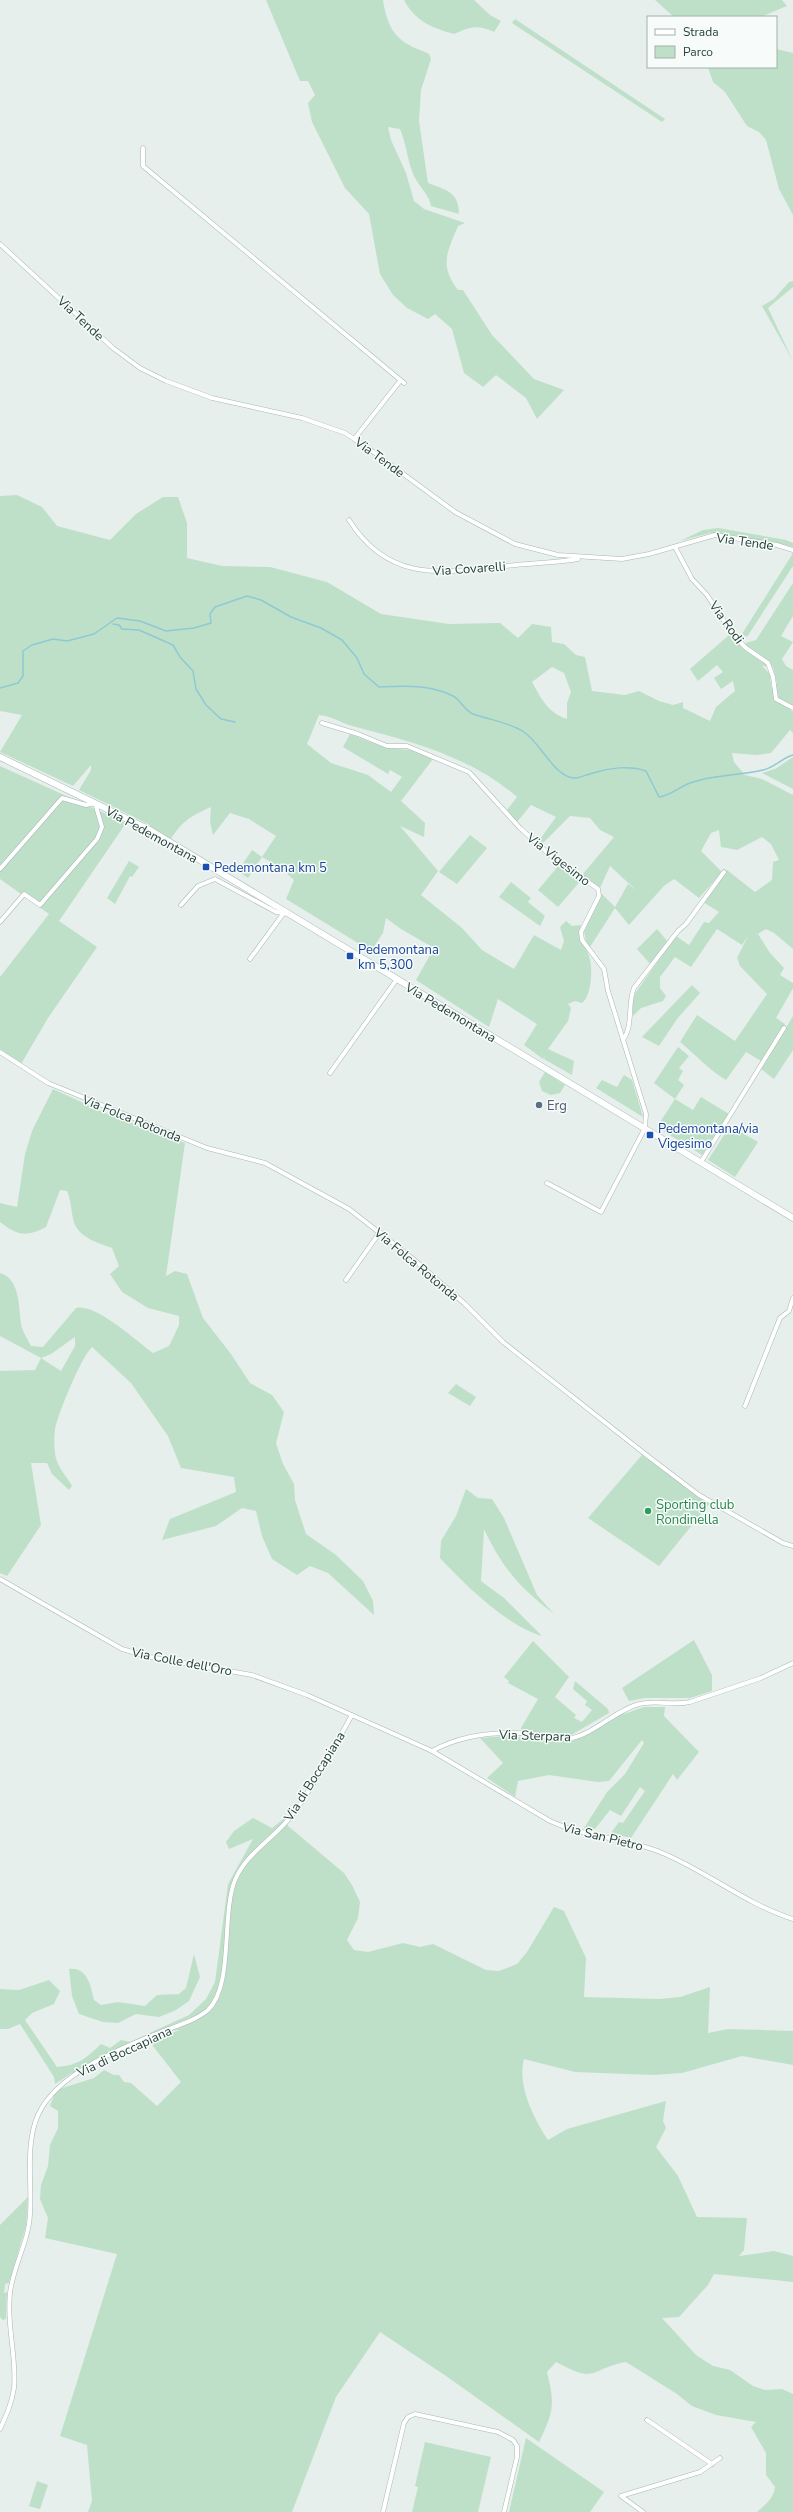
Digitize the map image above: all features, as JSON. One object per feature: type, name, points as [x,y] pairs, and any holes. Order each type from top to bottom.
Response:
[{"type":"street","points":[[143,148],[143,166],[402,382],[355,438]]},
{"type":"street","points":[[0,252],[2,246]]},
{"type":"street","name":"Via Tende","points":[[2,246],[113,348],[142,369],[173,384],[212,398],[307,419],[355,438],[445,506],[487,531],[535,550],[585,557],[632,558],[675,547],[705,537],[720,535],[793,550]]},
{"type":"street","name":"Via Covarelli","points":[[349,520],[361,538],[374,552],[393,562],[417,570],[454,571],[585,557]]},
{"type":"street","name":"Via Rodi","points":[[675,547],[692,579],[707,595],[734,636],[746,648],[768,663],[773,677],[776,698],[793,708]]},
{"type":"street","name":"Via Vigesimo","points":[[322,723],[358,734],[387,746],[407,746],[469,772],[520,828],[551,856],[598,889],[598,896],[582,932],[582,940],[604,969],[608,991],[646,1114],[645,1128]]},
{"type":"street","name":"Via Pedemontana","points":[[0,757],[149,829],[793,1218]]},
{"type":"street","points":[[0,869],[62,798],[86,805],[95,803],[102,829],[97,839],[40,905],[24,894],[0,922]]},
{"type":"street","points":[[623,1040],[627,1034],[631,1016],[631,996],[634,988],[678,931],[686,924],[724,872]]},
{"type":"street","points":[[181,905],[198,886],[215,879],[283,914],[290,914]]},
{"type":"street","points":[[250,959],[283,914]]},
{"type":"street","points":[[330,1073],[397,979]]},
{"type":"street","points":[[700,1162],[784,1028]]},
{"type":"street","name":"Via Folca Rotonda","points":[[0,1052],[48,1084],[136,1121],[207,1148],[265,1163],[349,1209],[380,1232],[464,1303],[503,1342],[699,1495],[783,1543],[793,1546]]},
{"type":"street","points":[[547,1183],[601,1212],[645,1128]]},
{"type":"street","points":[[346,1280],[380,1232]]},
{"type":"street","points":[[745,1406],[780,1318],[789,1311],[793,1298]]},
{"type":"street","name":"Via Colle dell'Oro","points":[[0,1579],[122,1649],[150,1657],[258,1677],[352,1715]]},
{"type":"street","name":"Via Sterpara","points":[[432,1751],[456,1740],[489,1734],[531,1734],[570,1738],[579,1736],[622,1710],[638,1704],[655,1702],[679,1704],[690,1702],[760,1678],[793,1663]]},
{"type":"street","name":"Via San Pietro","points":[[352,1715],[432,1751],[550,1821],[571,1829],[631,1841],[661,1852],[766,1910],[793,1919]]},
{"type":"street","name":"Via di Boccapiana","points":[[0,2429],[10,2405],[13,2389],[13,2362],[8,2319],[10,2294],[15,2268],[30,2221],[32,2139],[42,2107],[55,2088],[74,2074],[130,2046],[198,2017],[210,2008],[221,1983],[230,1899],[236,1880],[257,1849],[294,1813],[352,1715]]},
{"type":"street","points":[[383,2512],[404,2423],[409,2416],[417,2414],[498,2432],[513,2440],[517,2446],[517,2456],[504,2512]]},
{"type":"street","points":[[647,2420],[712,2464]]},
{"type":"street","points":[[643,2512],[622,2496],[700,2472],[720,2458]]},
{"type":"green space","points":[[266,0],[383,0],[390,26],[398,36],[411,46],[429,54],[431,59],[421,90],[419,121],[428,183],[450,192],[454,196],[457,200],[459,214],[431,206],[428,198],[414,176],[400,129],[388,127],[391,140],[406,173],[414,201],[424,209],[465,223],[458,226],[448,252],[447,259],[448,273],[458,290],[463,290],[492,335],[534,379],[564,390],[537,419],[526,398],[496,375],[483,387],[464,373],[452,329],[435,314],[428,319],[407,308],[393,295],[380,274],[369,214],[345,188],[312,122],[308,103],[315,95],[308,81],[300,81]]},
{"type":"green space","points":[[404,0],[474,0],[490,15],[501,21],[494,32],[479,27],[474,27],[454,34],[425,23],[413,13]]},
{"type":"green space","points":[[655,0],[782,0],[787,6],[763,16],[673,16]]},
{"type":"green space","points":[[515,19],[665,119],[662,122],[512,23]]},
{"type":"green space","points":[[777,49],[793,53],[793,215],[779,189],[766,140],[759,132],[747,126],[725,92],[713,82],[708,68],[777,68]]},
{"type":"green space","points":[[793,281],[793,287],[768,308],[793,361],[762,306],[774,299],[789,282]]},
{"type":"green space","points":[[17,495],[42,507],[57,526],[110,540],[136,514],[163,497],[178,497],[187,523],[187,558],[222,566],[270,567],[327,582],[381,614],[449,624],[500,623],[518,638],[532,624],[551,627],[552,642],[564,644],[576,655],[585,657],[592,691],[625,695],[639,691],[659,701],[673,705],[683,702],[683,708],[710,721],[716,707],[735,691],[733,681],[721,689],[714,678],[723,672],[717,665],[698,681],[690,669],[729,635],[739,645],[756,640],[793,583],[793,616],[781,636],[793,642],[782,659],[786,666],[793,670],[793,706],[787,707],[793,712],[793,733],[790,730],[771,753],[756,755],[732,753],[734,762],[745,775],[762,779],[793,795],[793,949],[774,933],[766,929],[758,934],[770,953],[784,968],[780,975],[793,983],[793,988],[776,1018],[785,1024],[761,1061],[746,1052],[726,1080],[708,1067],[680,1042],[697,1015],[735,1041],[767,994],[740,966],[737,958],[748,936],[742,945],[717,929],[691,967],[675,957],[660,977],[660,988],[666,996],[663,1001],[641,1008],[633,1016],[633,1000],[636,992],[676,936],[689,945],[704,922],[709,923],[719,912],[703,902],[727,870],[755,892],[772,880],[773,862],[779,860],[771,844],[762,837],[737,850],[721,847],[719,830],[711,833],[701,851],[722,872],[699,898],[674,879],[664,886],[629,925],[615,908],[590,947],[586,941],[584,931],[602,894],[615,907],[628,884],[637,891],[610,866],[600,888],[582,875],[614,837],[600,830],[590,818],[570,816],[542,844],[538,842],[556,817],[531,805],[517,822],[507,810],[517,797],[480,771],[461,761],[420,745],[351,726],[329,717],[319,715],[307,744],[331,763],[368,775],[391,792],[402,777],[390,770],[388,774],[343,747],[350,734],[386,748],[412,750],[433,759],[401,801],[425,823],[424,837],[400,826],[438,871],[421,895],[462,928],[482,950],[514,969],[534,935],[561,950],[564,941],[560,927],[566,921],[572,926],[581,925],[580,938],[589,956],[591,967],[590,988],[582,1003],[575,1001],[568,1004],[571,1008],[568,1021],[548,1049],[574,1061],[572,1075],[544,1059],[546,1055],[543,1059],[524,1045],[537,1024],[498,999],[489,1027],[416,980],[434,948],[401,929],[386,918],[383,933],[371,951],[286,899],[294,880],[281,868],[262,857],[276,836],[249,819],[230,813],[213,835],[210,822],[211,807],[182,824],[169,842],[150,830],[150,825],[79,790],[91,770],[91,765],[73,786],[0,752],[22,715],[0,711],[0,496]],"holes":[[[762,666],[773,667],[777,684],[771,687],[770,674]],[[552,667],[564,673],[571,692],[567,703],[567,719],[550,709],[532,682]]]},
{"type":"green space","points":[[718,528],[786,540],[793,543],[793,547],[721,533],[710,533],[680,541],[703,530]]},
{"type":"green space","points":[[793,553],[793,566],[747,637],[742,634]]},
{"type":"green space","points":[[793,757],[793,789],[762,773],[775,769]]},
{"type":"green space","points":[[0,766],[126,823],[59,921],[97,947],[48,1018],[21,1064],[0,1049],[0,977],[49,914],[0,879]]},
{"type":"green space","points":[[470,835],[487,848],[457,884],[439,872]]},
{"type":"green space","points":[[252,850],[262,857],[248,878],[238,871]]},
{"type":"green space","points":[[129,861],[139,867],[132,877],[130,876],[115,904],[107,898]]},
{"type":"green space","points":[[560,864],[582,879],[558,907],[538,890]]},
{"type":"green space","points":[[511,882],[531,898],[528,902],[545,916],[540,926],[499,897]]},
{"type":"green space","points":[[657,929],[668,942],[651,965],[637,949]]},
{"type":"green space","points":[[692,985],[700,993],[677,1019],[659,1046],[642,1037]]},
{"type":"green space","points":[[793,1016],[793,1050],[774,1079],[761,1069]]},
{"type":"green space","points":[[678,1047],[689,1056],[679,1068],[683,1071],[678,1080],[684,1085],[675,1099],[654,1083]]},
{"type":"green space","points":[[545,1072],[565,1085],[560,1093],[551,1095],[542,1091],[539,1082]]},
{"type":"green space","points":[[624,1075],[632,1080],[643,1117],[596,1088],[602,1080],[617,1087]]},
{"type":"green space","points":[[53,1089],[105,1113],[185,1143],[166,1276],[175,1271],[187,1274],[203,1318],[231,1354],[250,1383],[272,1395],[284,1412],[276,1443],[283,1464],[294,1484],[295,1500],[306,1534],[336,1555],[363,1581],[373,1601],[374,1615],[328,1573],[310,1566],[297,1575],[272,1559],[262,1536],[256,1511],[242,1508],[216,1526],[162,1540],[170,1519],[236,1492],[234,1477],[181,1468],[168,1436],[131,1383],[92,1347],[87,1353],[70,1386],[60,1411],[55,1429],[54,1444],[56,1458],[59,1466],[72,1486],[69,1490],[52,1474],[47,1463],[31,1463],[41,1525],[7,1576],[0,1573],[0,1371],[35,1370],[41,1358],[0,1336],[0,1273],[7,1276],[16,1289],[22,1328],[31,1346],[43,1347],[76,1308],[84,1308],[94,1311],[105,1317],[153,1353],[169,1346],[179,1325],[179,1316],[148,1308],[122,1292],[110,1274],[119,1266],[112,1248],[91,1240],[78,1230],[75,1225],[67,1191],[60,1190],[46,1227],[27,1234],[22,1234],[6,1227],[0,1222],[0,1203],[17,1207],[25,1154],[32,1131]],"holes":[[[75,1337],[75,1346],[61,1371],[41,1358],[51,1354]]]},
{"type":"green space","points":[[701,1097],[729,1114],[702,1155],[657,1127],[675,1099],[693,1110]]},
{"type":"green space","points":[[730,1126],[758,1142],[735,1177],[708,1160]]},
{"type":"green space","points":[[456,1384],[476,1397],[470,1406],[448,1393]]},
{"type":"green space","name":"Sporting club Rondinella","points":[[642,1455],[709,1504],[659,1566],[588,1518]]},
{"type":"green space","points":[[466,1489],[478,1498],[492,1499],[504,1518],[537,1595],[554,1614],[521,1586],[505,1566],[484,1529],[481,1581],[504,1598],[542,1636],[529,1631],[501,1614],[474,1592],[440,1558],[441,1541],[456,1516]]},
{"type":"green space","points":[[694,1640],[712,1675],[712,1691],[690,1698],[645,1698],[629,1701],[622,1688]]},
{"type":"green space","points":[[533,1641],[569,1677],[555,1697],[576,1715],[574,1718],[582,1722],[592,1710],[585,1705],[587,1701],[573,1689],[575,1681],[608,1709],[609,1713],[571,1735],[522,1731],[521,1728],[538,1699],[508,1683],[509,1681],[504,1677]]},
{"type":"green space","points":[[644,1707],[665,1707],[664,1716],[699,1752],[677,1780],[673,1774],[631,1838],[611,1833],[619,1822],[623,1823],[645,1791],[640,1787],[621,1816],[610,1810],[595,1829],[584,1828],[607,1792],[625,1774],[644,1743],[642,1740],[609,1781],[598,1782],[549,1775],[518,1781],[515,1797],[487,1778],[503,1763],[480,1738],[505,1736],[568,1740],[569,1743],[615,1717]]},
{"type":"green space","points":[[286,1817],[288,1826],[344,1873],[352,1885],[360,1902],[358,1918],[347,1940],[354,1950],[368,1952],[403,1943],[420,1947],[433,1944],[486,1970],[499,1971],[517,1964],[527,1952],[554,1907],[564,1911],[586,1958],[584,1997],[660,1999],[680,1997],[710,1987],[708,2033],[728,2029],[793,2031],[793,2065],[742,2056],[682,2073],[653,2075],[575,2072],[524,2059],[522,2070],[528,2102],[537,2122],[548,2140],[567,2129],[666,2101],[663,2121],[666,2128],[656,2147],[678,2176],[697,2217],[747,2218],[744,2250],[739,2256],[774,2251],[793,2256],[793,2282],[714,2274],[708,2285],[679,2317],[662,2318],[696,2355],[713,2366],[730,2370],[753,2386],[765,2390],[782,2389],[793,2394],[793,2512],[757,2512],[771,2498],[775,2487],[766,2475],[766,2453],[751,2427],[756,2422],[716,2415],[692,2406],[677,2394],[626,2362],[587,2374],[579,2373],[556,2362],[547,2372],[551,2392],[552,2408],[548,2423],[539,2442],[446,2376],[380,2332],[336,2397],[292,2512],[88,2512],[92,2501],[87,2445],[60,2436],[117,2254],[45,2238],[48,2218],[40,2199],[41,2185],[48,2166],[50,2145],[58,2128],[58,2111],[50,2106],[56,2090],[94,2078],[104,2070],[114,2075],[119,2075],[124,2082],[131,2083],[157,2106],[181,2082],[149,2041],[180,2030],[162,2031],[72,2073],[55,2084],[54,2077],[20,2024],[8,2029],[0,2029],[0,1989],[19,1990],[49,1980],[60,1991],[54,2004],[32,2013],[25,2020],[57,2067],[76,2063],[90,2054],[101,2044],[110,2048],[121,2040],[130,2042],[189,2015],[206,1999],[215,1982],[228,1884],[253,1839],[229,1849],[226,1842],[234,1831],[253,1818],[272,1828]]},
{"type":"green space","points":[[194,1954],[200,1977],[189,2001],[176,2010],[159,2017],[136,2014],[118,2023],[103,2022],[79,2014],[72,1996],[69,1969],[80,1971],[88,1979],[94,2000],[101,2005],[118,2002],[145,2006],[157,1995],[179,1994],[186,1988]]},
{"type":"green space","points":[[28,2197],[26,2226],[9,2283],[5,2284],[4,2293],[7,2292],[6,2319],[3,2320],[0,2317],[0,2225]]},
{"type":"green space","points":[[526,2438],[604,2492],[590,2512],[509,2512]]},
{"type":"green space","points":[[425,2442],[491,2457],[478,2512],[412,2512],[418,2487],[415,2486]]},
{"type":"green space","points":[[37,2481],[48,2485],[40,2509],[29,2506]]},
{"type":"waterway","points":[[0,688],[18,683],[23,676],[23,651],[32,645],[53,639],[67,641],[94,634],[117,618],[140,621],[166,631],[194,628],[211,623],[210,614],[215,607],[247,596],[261,600],[291,617],[321,628],[342,640],[357,658],[364,674],[379,687],[398,686],[435,689],[456,698],[470,713],[506,723],[524,732],[536,743],[556,768],[572,778],[578,778],[599,771],[612,769],[640,769],[646,771],[659,797],[667,795],[699,780],[767,769],[793,755]]},
{"type":"waterway","points":[[113,624],[119,625],[122,629],[139,630],[173,645],[180,657],[193,671],[196,689],[206,705],[221,719],[235,722]]},
{"type":"place","name":"Pedemontana km 5","points":[[206,867]]},
{"type":"place","name":"Pedemontana km 5,300","points":[[350,956]]},
{"type":"place","name":"Erg","points":[[539,1105]]},
{"type":"place","name":"Pedemontana/via Vigesimo","points":[[650,1135]]},
{"type":"place","name":"Sporting club Rondinella","points":[[648,1511]]}]
